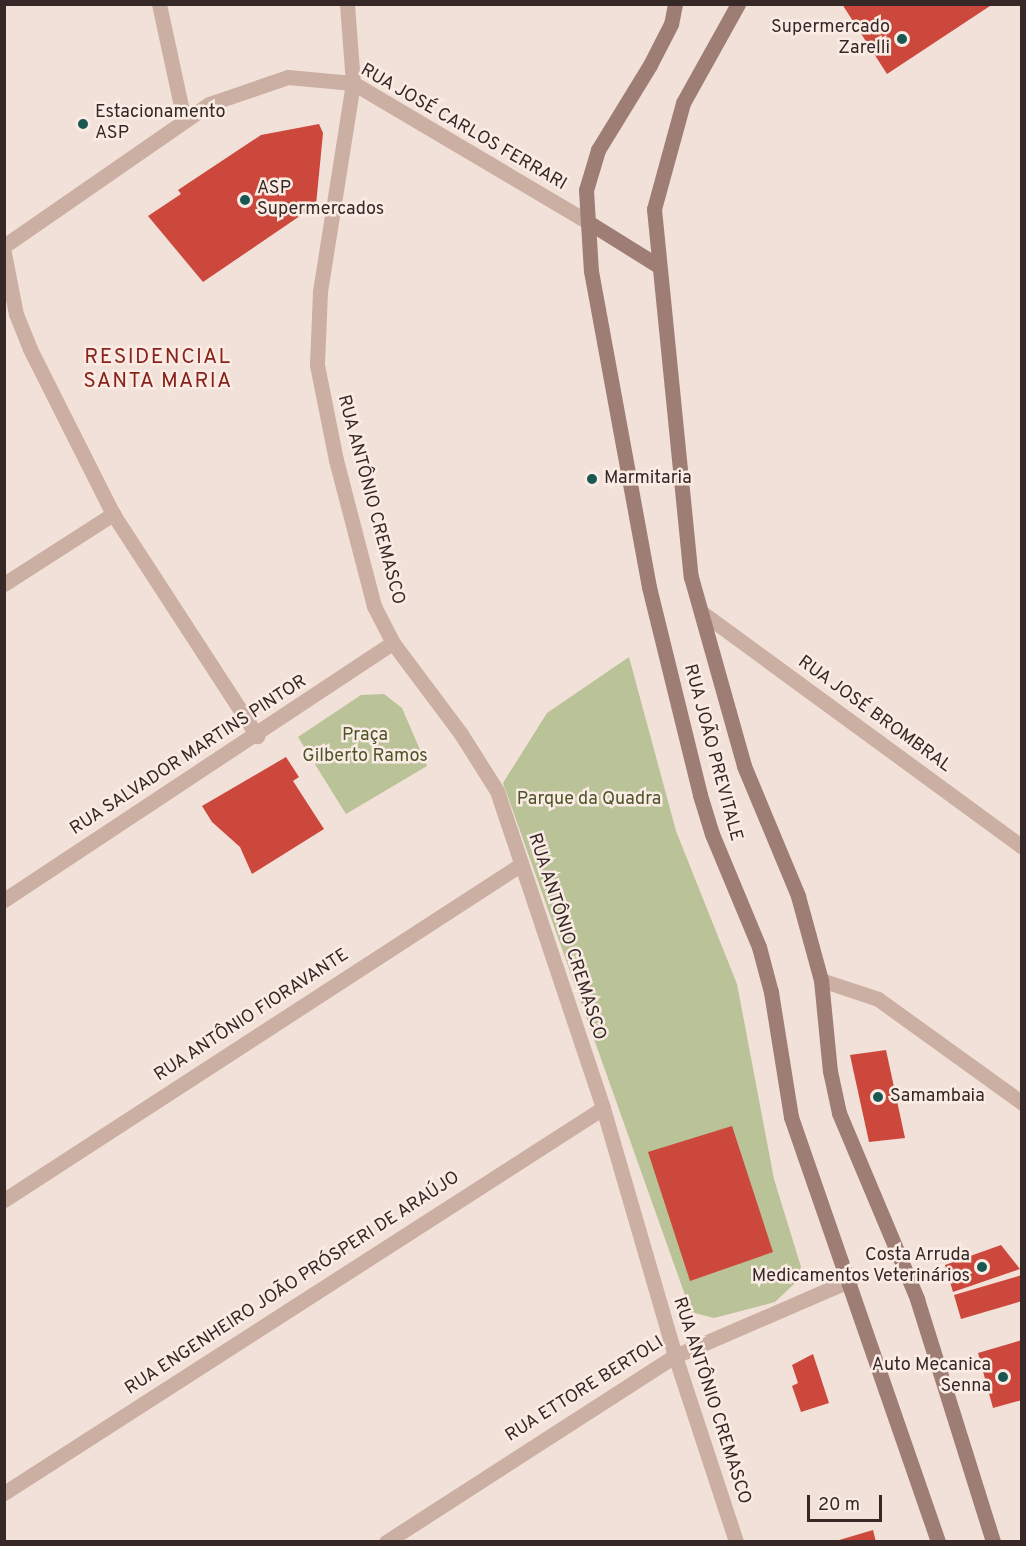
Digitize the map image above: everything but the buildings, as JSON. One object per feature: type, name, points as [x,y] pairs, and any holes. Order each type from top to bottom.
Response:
[{"type":"main road","name":"RUA JOÃO PREVITALE","points":[[675,4],[671,24],[650,65],[598,150],[586,190],[591,271],[649,587],[700,795],[716,844],[759,947],[771,992],[791,1117],[851,1280],[938,1542]]},
{"type":"main road","name":"RUA JOÃO PREVITALE","points":[[736,5],[683,103],[665,159],[654,209],[657,265],[692,577],[744,766],[798,896],[820,980],[830,1071],[839,1113],[917,1299],[993,1542]]},
{"type":"main road","points":[[588,222],[657,265]]},
{"type":"street","points":[[159,4],[184,120]]},
{"type":"street","name":"RUA ANTÔNIO CREMASCO","points":[[347,4],[353,83],[320,292],[316,365],[336,460],[374,606],[393,643],[461,734],[497,791],[603,1108],[675,1356],[736,1542]]},
{"type":"street","name":"RUA JOSÉ CARLOS FERRARI","points":[[4,246],[209,104],[288,77],[353,83],[588,222]]},
{"type":"street","points":[[4,253],[16,314],[30,349],[113,514],[257,735]]},
{"type":"street","points":[[4,584],[113,514]]},
{"type":"street","name":"RUA JOSÉ BROMBRAL","points":[[704,614],[1022,847]]},
{"type":"street","name":"RUA SALVADOR MARTINS PINTOR","points":[[4,900],[393,643]]},
{"type":"street","name":"RUA ANTÔNIO FIORAVANTE","points":[[4,1200],[520,865]]},
{"type":"street","points":[[820,980],[878,999],[1022,1102]]},
{"type":"street","name":"RUA ENGENHEIRO JOÃO PRÓSPERI DE ARAÚJO","points":[[4,1492],[603,1108]]},
{"type":"street","name":"RUA ETTORE BERTOLI","points":[[386,1542],[675,1356],[851,1280]]},
{"type":"green space","name":"Parque da Quadra","points":[[629,657],[676,831],[737,984],[774,1179],[801,1267],[794,1284],[775,1302],[714,1318],[691,1312],[503,783],[547,713]]},
{"type":"green space","name":"Praça Gilberto Ramos","points":[[384,694],[402,708],[427,766],[346,814],[298,737],[361,695]]},
{"type":"place","name":"Supermercado Zarelli","points":[[902,39]]},
{"type":"place","name":"Estacionamento ASP","points":[[83,124]]},
{"type":"place","name":"ASP Supermercados","points":[[245,200]]},
{"type":"place","name":"Marmitaria","points":[[592,479]]},
{"type":"place","name":"Samambaia","points":[[878,1097]]},
{"type":"place","name":"Costa Arruda Medicamentos Veterinários","points":[[982,1267]]},
{"type":"place","name":"Auto Mecanica Senna","points":[[1003,1377]]},
{"type":"district","name":"RESIDENCIAL SANTA MARIA","points":[[158,370]]}]
